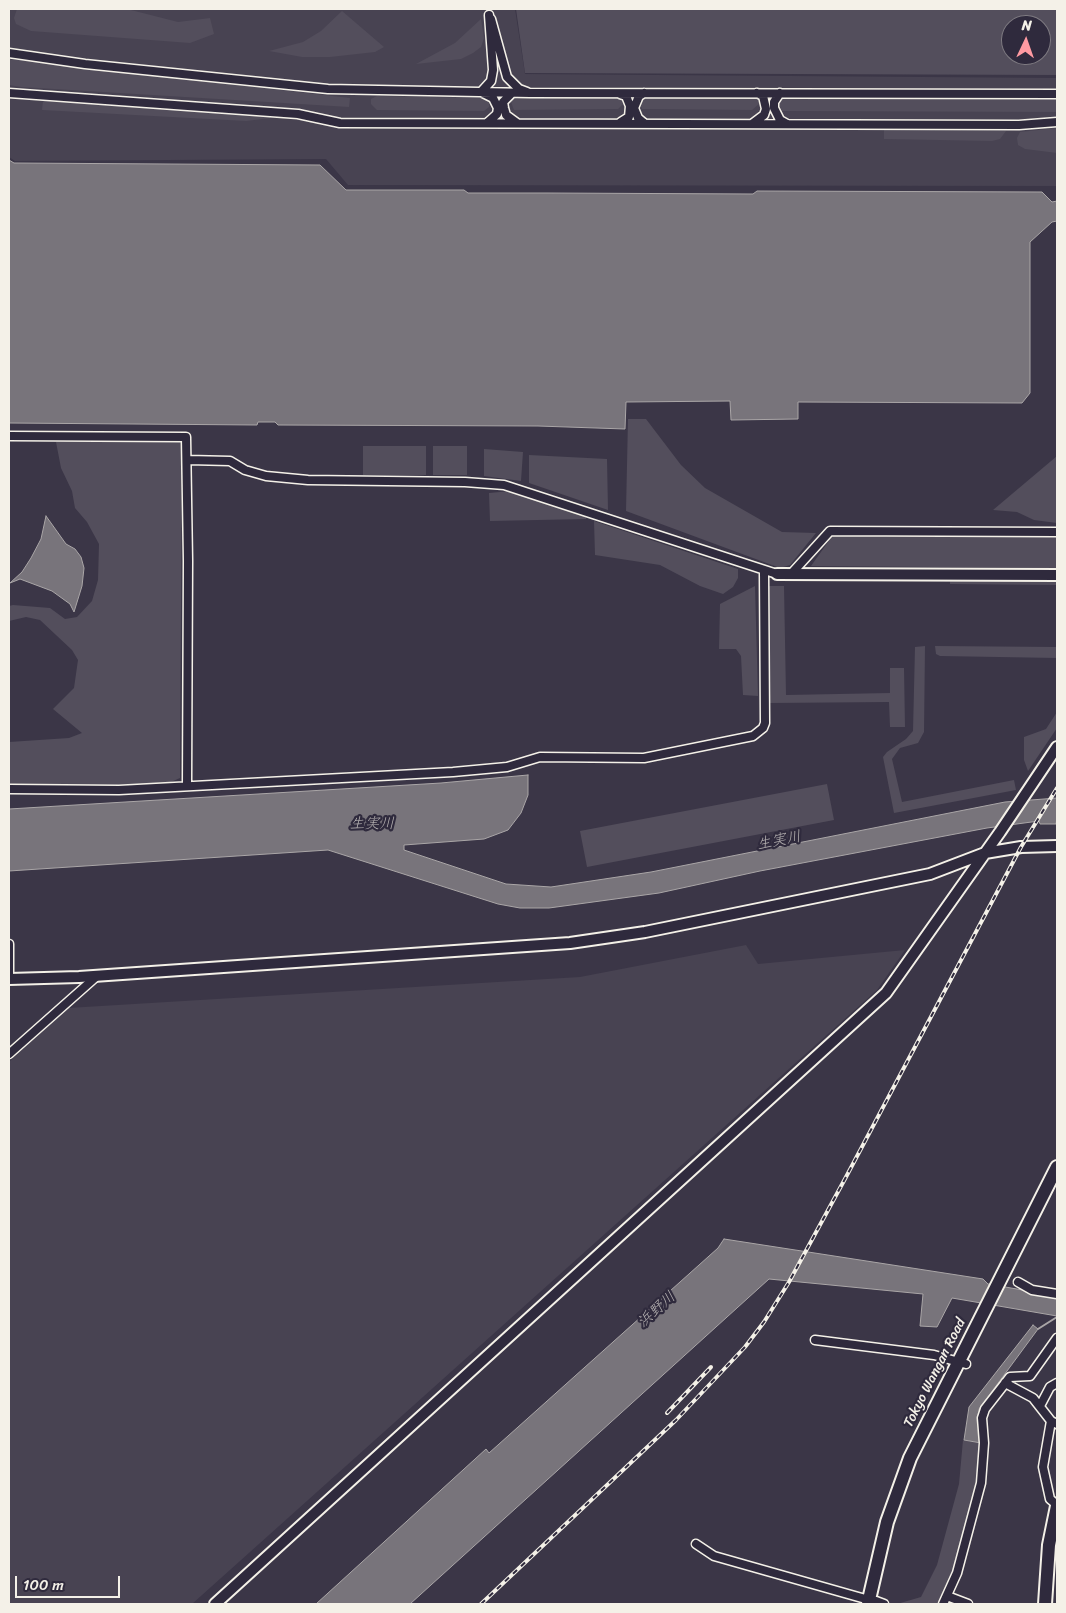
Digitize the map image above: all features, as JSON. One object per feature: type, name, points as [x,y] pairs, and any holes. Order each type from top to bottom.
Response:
[{"type":"main road","name":"Tokyo Wangan Road","points":[[1007,1283],[1057,1167]]},
{"type":"main road","name":"Tokyo Wangan Road","points":[[874,1603],[894,1528],[912,1476],[962,1362],[990,1308],[1007,1283],[1057,1184]]},
{"type":"main road","points":[[1045,1604],[1049,1545],[1057,1505]]},
{"type":"street","points":[[481,92],[491,81],[494,70],[489,15],[507,77],[520,88],[530,93]]},
{"type":"street","points":[[9,52],[85,64],[328,89],[530,93],[1057,94]]},
{"type":"street","points":[[481,92],[493,98],[498,108],[497,114],[488,123]]},
{"type":"street","points":[[512,92],[504,102],[504,108],[506,115],[517,123]]},
{"type":"street","points":[[9,93],[298,114],[340,123],[1019,125],[1057,122]]},
{"type":"street","points":[[618,93],[629,101],[631,112],[629,117],[618,123]]},
{"type":"street","points":[[644,93],[639,96],[634,108],[638,118],[644,123]]},
{"type":"street","points":[[752,124],[764,115],[766,110],[763,96],[757,93]]},
{"type":"street","points":[[780,93],[774,102],[774,108],[780,120],[787,124]]},
{"type":"street","points":[[9,436],[186,437],[188,460],[187,785]]},
{"type":"street","points":[[188,460],[230,461],[245,470],[266,476],[308,480],[465,482],[504,485],[764,572],[777,574],[1057,575]]},
{"type":"street","points":[[792,574],[830,531],[1057,532]]},
{"type":"street","points":[[9,789],[119,790],[453,772],[507,767],[540,757],[644,758],[753,736],[758,734],[765,723],[764,572]]},
{"type":"street","points":[[215,1604],[886,993],[985,854],[1057,747]]},
{"type":"street","points":[[9,944],[9,979],[97,976],[579,942],[645,932],[930,874],[985,854],[1021,847],[1057,846]]},
{"type":"street","points":[[9,1054],[97,976]]},
{"type":"street","points":[[1007,1283],[1057,1294]]},
{"type":"street","points":[[943,1604],[957,1573],[981,1483],[984,1443],[982,1418],[989,1403],[1010,1377],[1030,1376],[1057,1338]]},
{"type":"street","points":[[815,1340],[934,1355],[962,1362]]},
{"type":"street","points":[[1005,1383],[1033,1398],[1054,1422],[1043,1467],[1050,1499],[1057,1505]]},
{"type":"street","points":[[1040,1406],[1050,1387],[1057,1383]]},
{"type":"street","points":[[696,1544],[714,1556],[874,1603]]},
{"type":"street","points":[[948,1596],[968,1604]]},
{"type":"shaded area","points":[[9,9],[515,9],[525,74],[1057,78],[1057,186],[348,185],[326,159],[15,161],[9,157]]},
{"type":"shaded area","points":[[17,9],[127,9],[178,22],[210,18],[214,34],[190,43],[31,31],[16,24],[14,18]]},
{"type":"shaded area","points":[[516,9],[1057,9],[1057,75],[525,73]]},
{"type":"shaded area","points":[[342,11],[384,47],[375,52],[330,57],[302,57],[269,51],[303,42],[321,31]]},
{"type":"shaded area","points":[[481,19],[484,38],[481,47],[473,53],[461,59],[416,64],[455,43]]},
{"type":"shaded area","points":[[9,59],[350,98],[349,107],[21,87],[9,85]]},
{"type":"shaded area","points":[[784,95],[1057,96],[1057,112],[782,111],[778,103]]},
{"type":"shaded area","points":[[377,96],[484,98],[489,102],[489,107],[484,111],[377,110],[371,104],[371,99]]},
{"type":"shaded area","points":[[518,96],[619,96],[623,104],[618,109],[514,110],[511,102],[513,98]]},
{"type":"shaded area","points":[[648,96],[755,97],[760,103],[752,110],[642,109],[639,102],[642,98]]},
{"type":"shaded area","points":[[43,101],[269,116],[271,118],[246,121],[42,110]]},
{"type":"shaded area","points":[[1057,128],[1057,153],[1025,149],[1018,145],[1017,138],[1020,132]]},
{"type":"shaded area","points":[[884,130],[1006,131],[1000,139],[992,141],[884,139]]},
{"type":"shaded area","points":[[628,419],[646,419],[681,465],[705,488],[782,532],[816,533],[790,565],[780,568],[626,511]]},
{"type":"shaded area","points":[[182,441],[180,778],[171,782],[119,786],[9,784],[9,742],[69,738],[82,733],[53,709],[74,688],[78,660],[72,650],[40,620],[26,617],[9,621],[9,606],[13,605],[50,608],[65,619],[77,617],[92,601],[98,580],[99,544],[87,522],[75,508],[72,491],[61,468],[56,442]]},
{"type":"shaded area","points":[[363,446],[426,446],[426,475],[363,475]]},
{"type":"shaded area","points":[[433,446],[467,446],[467,475],[433,475]]},
{"type":"shaded area","points":[[484,449],[523,452],[521,481],[484,476]]},
{"type":"shaded area","points":[[529,455],[607,459],[608,510],[529,483]]},
{"type":"shaded area","points":[[1057,456],[1057,523],[1034,520],[1017,512],[993,510]]},
{"type":"shaded area","points":[[511,491],[585,513],[586,519],[490,521],[489,493]]},
{"type":"shaded area","points":[[594,521],[738,569],[738,578],[733,587],[723,594],[700,586],[660,565],[595,555]]},
{"type":"shaded area","points":[[833,535],[1057,537],[1057,568],[811,566]]},
{"type":"shaded area","points":[[950,578],[1057,579],[1057,585],[950,584]]},
{"type":"shaded area","points":[[755,586],[758,696],[743,695],[741,656],[736,649],[719,649],[720,604]]},
{"type":"shaded area","points":[[767,586],[784,586],[786,695],[890,693],[890,668],[904,668],[905,727],[890,727],[889,702],[769,703]]},
{"type":"shaded area","points":[[925,646],[924,732],[918,743],[900,748],[892,759],[902,802],[1014,780],[1016,790],[894,813],[883,757],[913,731],[915,647]]},
{"type":"shaded area","points":[[935,646],[1057,647],[1057,658],[940,656],[936,654]]},
{"type":"shaded area","points":[[1057,712],[1057,728],[1028,771],[1024,760],[1024,737],[1046,729]]},
{"type":"shaded area","points":[[827,784],[834,820],[587,867],[580,831]]},
{"type":"shaded area","points":[[746,945],[758,964],[905,950],[877,990],[192,1604],[9,1604],[9,1062],[68,1008],[580,977]]},
{"type":"shaded area","points":[[963,1440],[979,1443],[977,1483],[953,1572],[938,1604],[897,1604],[921,1597],[937,1565],[959,1484]]},
{"type":"water","points":[[9,160],[14,163],[320,165],[346,190],[464,190],[468,193],[753,194],[757,191],[1042,192],[1052,202],[1057,201],[1057,221],[1052,222],[1030,242],[1030,393],[1022,403],[798,402],[798,419],[731,420],[730,401],[626,402],[625,429],[538,426],[278,425],[275,422],[258,422],[257,425],[9,423]]},
{"type":"water","points":[[46,516],[66,544],[75,549],[81,557],[84,568],[82,586],[74,612],[70,604],[52,591],[20,579],[10,583],[22,572],[31,558],[41,539]]},
{"type":"water","name":"生実川","points":[[528,775],[528,795],[521,813],[508,830],[484,839],[404,845],[404,850],[506,884],[551,887],[651,872],[1005,802],[1057,798],[1057,818],[1056,824],[1040,824],[1039,821],[987,828],[760,871],[659,893],[549,908],[520,908],[498,904],[328,850],[9,871],[9,809],[441,783]]},
{"type":"water","name":"浜野川","points":[[724,1239],[983,1279],[988,1284],[1057,1296],[1057,1316],[952,1298],[937,1327],[920,1326],[923,1294],[769,1279],[410,1604],[316,1604],[486,1449],[489,1453],[718,1248]]},
{"type":"water","points":[[1033,1325],[1038,1329],[979,1409],[981,1443],[964,1440],[969,1407]]},
{"type":"waterway","points":[[1038,1329],[1057,1317]]},
{"type":"waterway","points":[[979,1458],[980,1443]]},
{"type":"railway","points":[[481,1604],[676,1420],[745,1347],[764,1322],[789,1282],[846,1177],[1021,847],[1057,788]]},
{"type":"railway","points":[[667,1413],[711,1367]]}]
